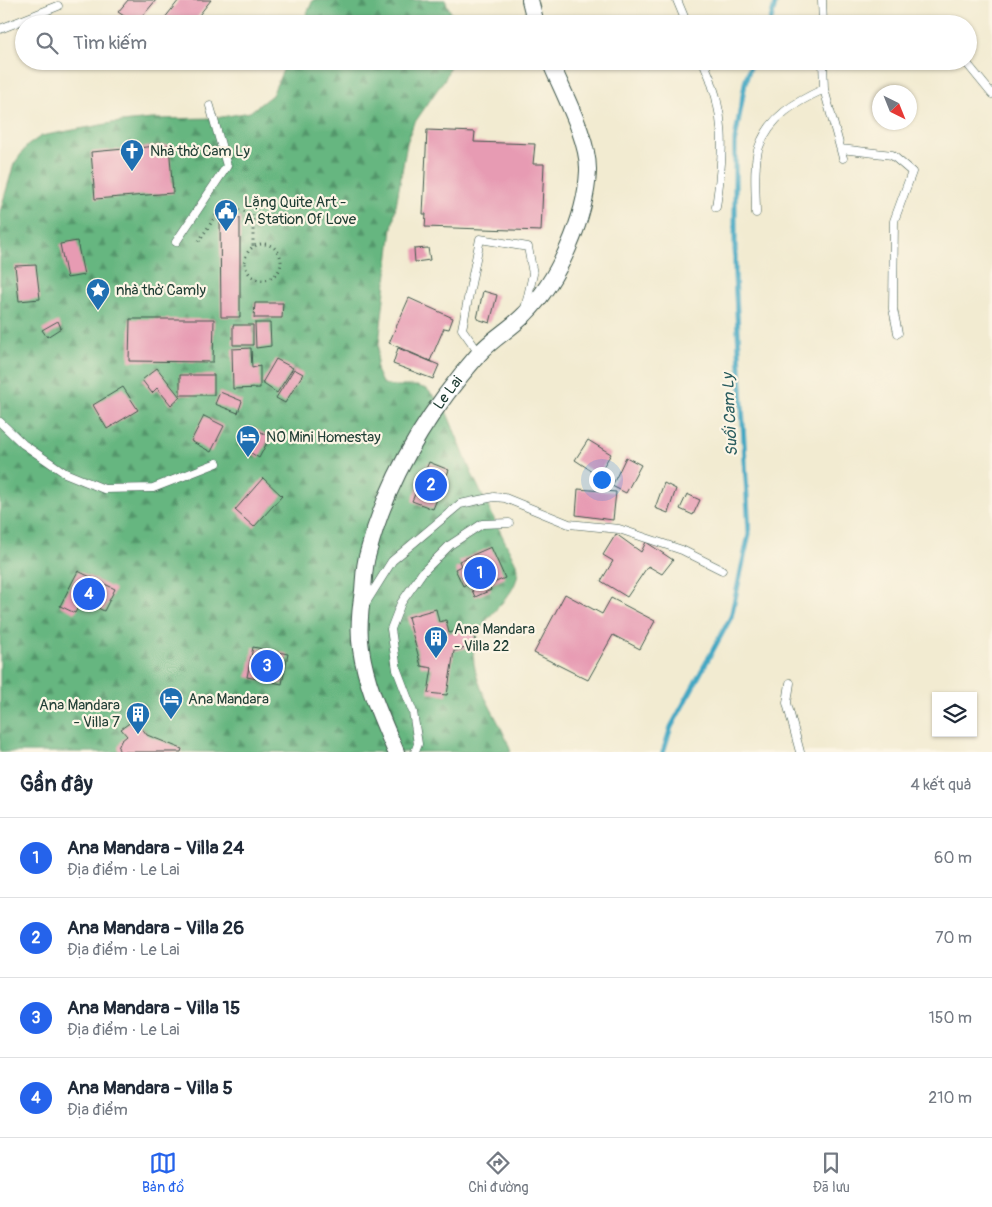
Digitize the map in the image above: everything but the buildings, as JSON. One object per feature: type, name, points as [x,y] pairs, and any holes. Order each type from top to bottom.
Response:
[{"type":"street","points":[[530,0],[534,15]]},
{"type":"street","name":"Le Lai","points":[[396,752],[374,700],[361,649],[360,612],[367,554],[383,508],[402,464],[432,413],[479,353],[539,300],[563,258],[580,214],[588,170],[580,132],[554,70]]},
{"type":"lane","points":[[677,0],[683,15]]},
{"type":"lane","points":[[822,0],[822,15]]},
{"type":"lane","points":[[35,15],[58,6]]},
{"type":"lane","points":[[0,29],[15,23]]},
{"type":"lane","points":[[707,70],[712,80],[723,142],[716,207]]},
{"type":"lane","points":[[824,70],[824,89],[843,158]]},
{"type":"lane","points":[[972,70],[992,94]]},
{"type":"lane","points":[[756,213],[758,148],[770,127],[783,111],[796,102],[824,89]]},
{"type":"lane","points":[[176,242],[227,166],[210,106]]},
{"type":"lane","points":[[841,149],[892,155],[912,172],[894,221],[893,309],[898,333]]},
{"type":"lane","points":[[479,353],[462,329],[480,238],[528,247],[533,274],[523,316]]},
{"type":"lane","points":[[0,422],[23,444],[65,473],[104,488],[152,488],[217,463]]},
{"type":"lane","points":[[360,612],[392,561],[422,534],[460,504],[494,497],[505,498],[569,524],[618,529],[682,550],[722,570]]},
{"type":"lane","points":[[415,752],[418,744],[413,712],[397,670],[391,629],[400,603],[422,573],[450,545],[482,524],[509,523]]},
{"type":"lane","points":[[790,683],[787,703],[800,752]]},
{"type":"path","points":[[198,241],[223,206],[253,214],[253,246],[246,256],[246,269],[249,274],[259,280],[275,276],[281,266],[277,250],[266,244],[253,246]]},
{"type":"green space","points":[[313,0],[445,0],[452,15],[306,15]]},
{"type":"green space","points":[[283,70],[449,70],[446,77],[413,125],[407,143],[392,228],[376,370],[382,383],[390,386],[417,386],[427,389],[445,408],[471,472],[518,568],[516,581],[511,592],[485,622],[478,634],[474,648],[474,664],[477,676],[511,752],[0,752],[0,212],[14,164],[27,146],[41,136],[112,123],[152,119],[216,118],[250,112],[272,95]]},
{"type":"waterway","name":"Suối Cam Ly","points":[[772,15],[776,0]]},
{"type":"waterway","name":"Suối Cam Ly","points":[[663,752],[671,727],[731,617],[749,534],[735,276],[735,140],[749,70]]},
{"type":"place","name":"Nhà thờ Cam Ly","points":[[132,172]]},
{"type":"place","name":"Lặng Quite Art - A Station Of Love","points":[[226,232]]},
{"type":"place","name":"nhà thờ Camly","points":[[98,311]]},
{"type":"place","name":"NO Mini Homestay","points":[[248,458]]},
{"type":"place","name":"Ana Mandara - Villa 26","points":[[431,485]]},
{"type":"place","name":"Ana Mandara - Villa 24","points":[[480,573]]},
{"type":"place","name":"Ana Mandara - Villa 5","points":[[89,594]]},
{"type":"place","name":"Ana Mandara - Villa 22","points":[[436,659]]},
{"type":"place","name":"Ana Mandara - Villa 15","points":[[267,666]]},
{"type":"place","name":"Ana Mandara","points":[[171,720]]},
{"type":"place","name":"Ana Mandara - Villa 7","points":[[138,735]]}]
